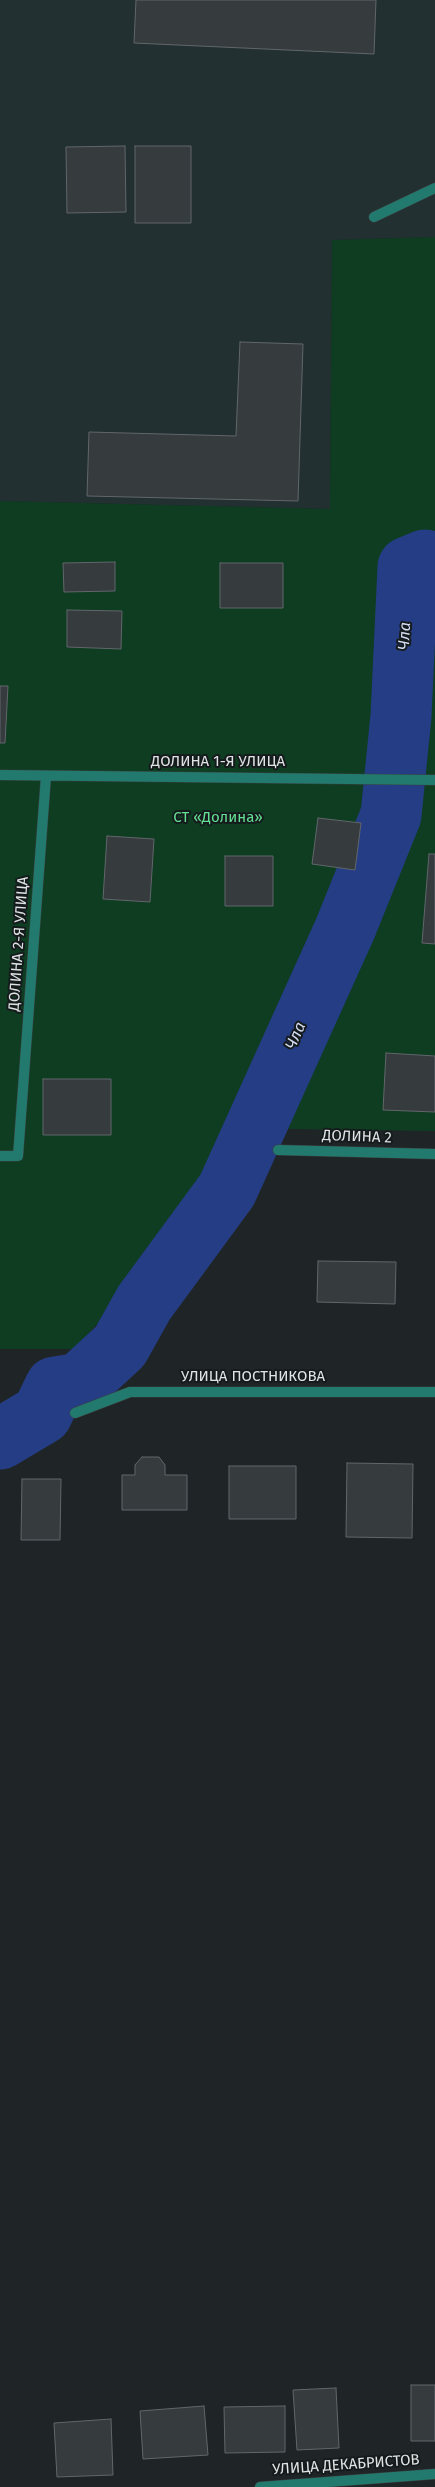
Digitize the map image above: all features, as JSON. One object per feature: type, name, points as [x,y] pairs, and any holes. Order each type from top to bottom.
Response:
[{"type":"street","points":[[374,217],[435,188]]},
{"type":"street","name":"ДОЛИНА 1-Я УЛИЦА","points":[[0,775],[435,780]]},
{"type":"street","name":"ДОЛИНА 2-Я УЛИЦА","points":[[0,1156],[18,1156],[46,776]]},
{"type":"street","name":"ДОЛИНА 2","points":[[278,1150],[435,1154]]},
{"type":"street","name":"УЛИЦА ПОСТНИКОВА","points":[[75,1413],[130,1392],[435,1392]]},
{"type":"street","name":"УЛИЦА ДЕКАБРИСТОВ","points":[[260,2487],[435,2474]]},
{"type":"shaded area","points":[[0,0],[435,0],[435,237],[332,240],[330,509],[0,501]]},
{"type":"green space","name":"СТ «Долина»","points":[[435,237],[435,1131],[224,1128],[163,1253],[74,1349],[0,1349],[0,501],[330,509],[332,240]]},
{"type":"building","points":[[136,0],[376,0],[374,54],[134,43]]},
{"type":"building","points":[[125,146],[126,212],[67,213],[66,147]]},
{"type":"building","points":[[135,146],[191,146],[191,223],[135,223]]},
{"type":"building","points":[[240,342],[303,344],[298,501],[87,496],[89,432],[236,436]]},
{"type":"building","points":[[115,562],[115,591],[64,592],[63,563]]},
{"type":"building","points":[[220,563],[283,563],[283,608],[220,608]]},
{"type":"building","points":[[67,610],[122,611],[121,649],[67,647]]},
{"type":"building","points":[[0,686],[8,686],[5,743],[0,743]]},
{"type":"building","points":[[318,818],[361,823],[355,870],[312,864]]},
{"type":"building","points":[[107,836],[154,839],[150,902],[103,899]]},
{"type":"building","points":[[429,854],[435,854],[435,944],[422,943]]},
{"type":"building","points":[[225,856],[273,856],[273,906],[225,906]]},
{"type":"building","points":[[386,1053],[435,1056],[435,1112],[383,1110]]},
{"type":"building","points":[[43,1079],[111,1079],[111,1135],[43,1135]]},
{"type":"building","points":[[318,1261],[396,1262],[395,1304],[317,1302]]},
{"type":"building","points":[[142,1457],[159,1457],[165,1465],[165,1475],[187,1475],[187,1510],[122,1510],[122,1475],[135,1475],[135,1465]]},
{"type":"building","points":[[347,1463],[413,1464],[412,1538],[346,1537]]},
{"type":"building","points":[[229,1466],[296,1466],[296,1519],[229,1519]]},
{"type":"building","points":[[22,1479],[61,1479],[60,1540],[21,1540]]},
{"type":"building","points":[[411,2385],[435,2385],[435,2441],[411,2441]]},
{"type":"building","points":[[336,2388],[339,2448],[297,2450],[293,2390]]},
{"type":"building","points":[[204,2406],[208,2455],[143,2459],[140,2411]]},
{"type":"building","points":[[285,2406],[285,2452],[225,2453],[224,2407]]},
{"type":"building","points":[[111,2419],[113,2475],[57,2477],[54,2423]]},
{"type":"waterway","name":"Чла","points":[[0,1439],[42,1414],[55,1387],[80,1383],[120,1346],[144,1303],[227,1190],[345,929],[391,815],[401,716],[408,567],[425,560],[435,562]]}]
